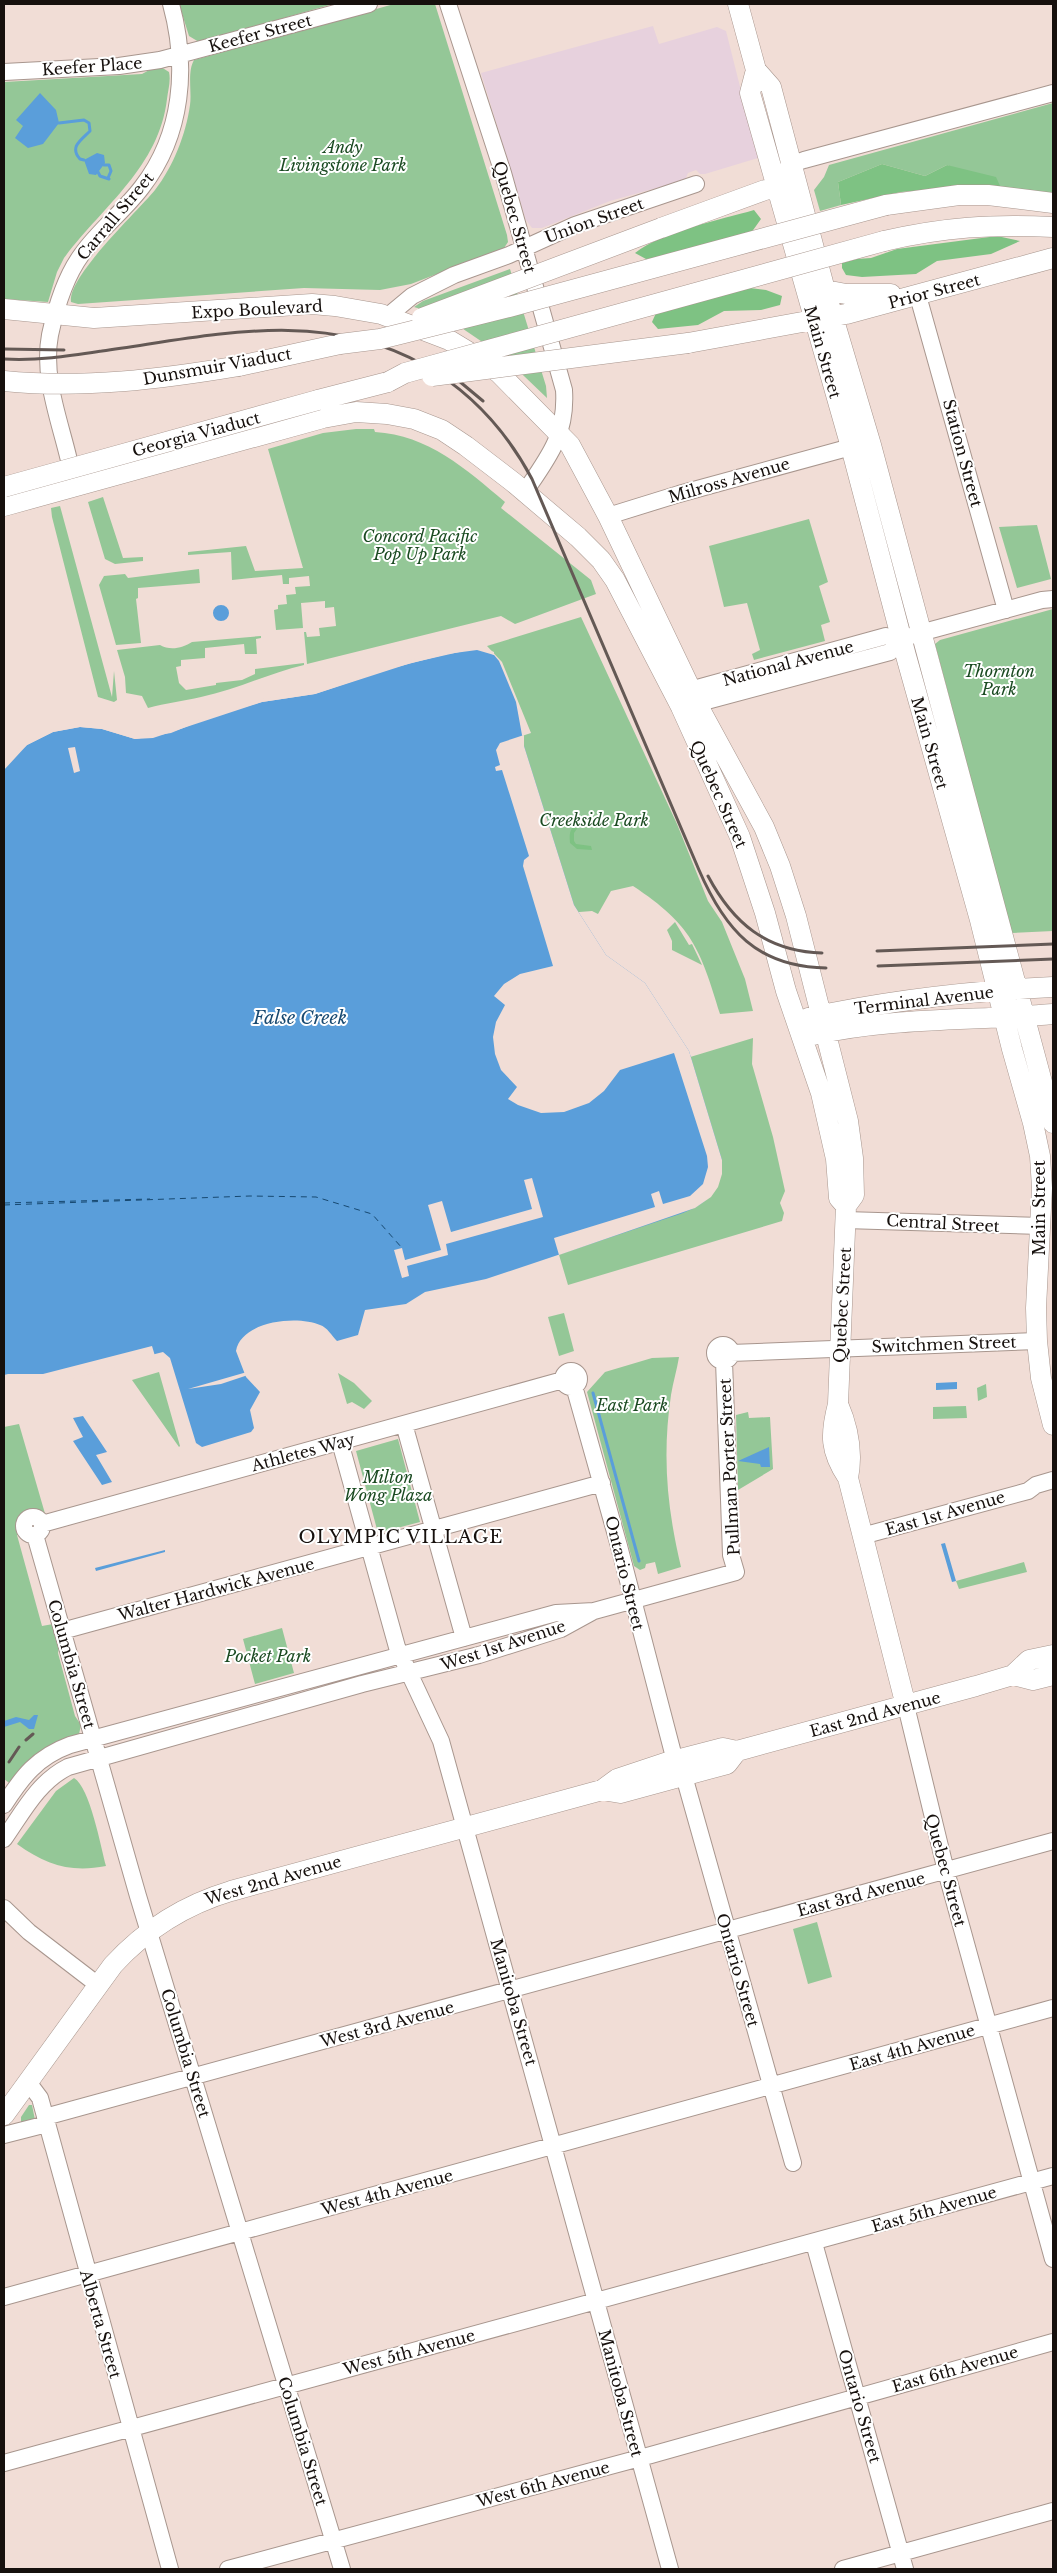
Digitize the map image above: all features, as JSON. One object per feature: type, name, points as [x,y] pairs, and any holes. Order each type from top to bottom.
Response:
[{"type":"main road","name":"Main Street","points":[[743,5],[756,70],[750,93],[769,188],[823,319],[871,445],[911,636]]},
{"type":"main road","name":"Main Street","points":[[756,70],[771,87],[825,290],[823,319],[851,447],[911,636],[1008,989],[1024,1016],[1053,1123]]},
{"type":"main road","points":[[340,344],[423,317],[769,188],[797,184]]},
{"type":"main road","points":[[340,344],[380,339],[509,308],[886,205],[959,195],[988,195],[1053,203]]},
{"type":"main road","points":[[388,382],[405,373],[884,241],[950,228],[1010,225],[1053,227]]},
{"type":"main road","name":"Prior Street","points":[[388,382],[688,343],[823,319],[918,296],[1053,258]]},
{"type":"main road","points":[[825,290],[846,294],[918,296]]},
{"type":"main road","name":"Expo Boulevard","points":[[4,309],[94,318],[312,304],[362,310],[388,316],[434,332],[482,360],[516,388],[560,434]]},
{"type":"main road","name":"Dunsmuir Viaduct","points":[[4,381],[24,383],[124,382],[175,377],[340,344]]},
{"type":"main road","name":"Georgia Viaduct","points":[[4,487],[388,382]]},
{"type":"main road","points":[[4,506],[74,485],[323,418],[356,412],[401,416],[442,430],[466,446],[524,493]]},
{"type":"main road","name":"Quebec Street","points":[[560,434],[570,445],[608,516],[686,699],[757,886],[799,1029],[828,1117],[836,1159],[839,1198],[845,1213],[838,1404],[846,1422],[850,1449],[851,1462],[848,1478],[906,1706]]},
{"type":"main road","name":"Quebec Street","points":[[524,493],[578,537],[605,565],[764,827],[780,866],[796,916],[852,1148],[854,1195],[845,1213]]},
{"type":"main road","name":"Terminal Avenue","points":[[799,1029],[933,997],[1008,989],[1053,988]]},
{"type":"main road","name":"Main Street","points":[[1008,989],[1004,1016],[1039,1148],[1042,1180],[1036,1308],[1037,1341],[1042,1378],[1053,1425]]},
{"type":"main road","name":"Terminal Avenue","points":[[823,1024],[1053,1014]]},
{"type":"main road","name":"East 2nd Avenue","points":[[680,1768],[727,1764],[737,1751],[1013,1675],[1029,1660],[1053,1655]]},
{"type":"main road","name":"East 2nd Avenue","points":[[1013,1675],[1033,1680],[1053,1675]]},
{"type":"main road","name":"West 2nd Avenue","points":[[4,2115],[98,1984],[128,1948],[176,1913],[214,1896],[465,1826],[602,1790],[620,1793],[680,1768]]},
{"type":"street","name":"Carrall Street","points":[[74,485],[52,392],[48,365],[50,336],[64,285],[78,259],[142,188],[162,154],[172,131],[178,110],[180,55],[179,35],[171,4]]},
{"type":"street","name":"Keefer Street","points":[[180,55],[369,4]]},
{"type":"street","name":"Quebec Street","points":[[448,4],[502,173],[564,390],[564,411],[560,434],[554,449],[524,493]]},
{"type":"street","name":"Keefer Place","points":[[4,72],[125,65],[180,55]]},
{"type":"street","points":[[769,188],[792,164],[1053,93]]},
{"type":"street","name":"Union Street","points":[[388,316],[412,296],[426,289],[575,225],[696,184]]},
{"type":"street","name":"Station Street","points":[[918,296],[1006,610]]},
{"type":"street","name":"Milross Avenue","points":[[608,516],[679,494],[851,447]]},
{"type":"street","name":"National Avenue","points":[[686,699],[886,636],[911,636],[1053,599]]},
{"type":"street","name":"Central Street","points":[[845,1213],[1041,1226]]},
{"type":"street","name":"Switchmen Street","points":[[727,1357],[840,1348],[1037,1341]]},
{"type":"street","name":"Pullman Porter Street","points":[[632,1601],[736,1572],[731,1555],[727,1357]]},
{"type":"street","name":"Athletes Way","points":[[39,1530],[404,1424],[569,1383]]},
{"type":"street","name":"Ontario Street","points":[[569,1383],[602,1483],[632,1601],[793,2163]]},
{"type":"street","points":[[404,1424],[464,1638]]},
{"type":"street","name":"Manitoba Street","points":[[340,1442],[368,1547],[402,1656],[441,1741],[670,2569]]},
{"type":"street","name":"East 1st Avenue","points":[[862,1536],[1028,1491],[1036,1485],[1053,1480]]},
{"type":"street","name":"Walter Hardwick Avenue","points":[[62,1631],[602,1483]]},
{"type":"street","name":"East 1st Avenue","points":[[1028,1491],[1038,1493],[1053,1490]]},
{"type":"street","name":"Columbia Street","points":[[39,1530],[62,1631],[97,1757],[342,2569]]},
{"type":"street","points":[[594,1611],[632,1601]]},
{"type":"street","name":"West 1st Avenue","points":[[4,1805],[23,1776],[42,1758],[58,1749],[556,1613],[594,1611]]},
{"type":"street","name":"West 1st Avenue","points":[[4,1839],[47,1780],[68,1766],[362,1684],[410,1674],[479,1655],[561,1629],[594,1611]]},
{"type":"street","name":"Quebec Street","points":[[906,1706],[946,1870],[1053,2259]]},
{"type":"street","name":"East 3rd Avenue","points":[[728,1931],[1053,1841]]},
{"type":"street","points":[[4,1908],[29,1932],[98,1984]]},
{"type":"street","name":"West 3rd Avenue","points":[[4,2136],[46,2121],[193,2078],[728,1931]]},
{"type":"street","name":"East 4th Avenue","points":[[771,2087],[1053,2008]]},
{"type":"street","name":"Alberta Street","points":[[28,2082],[40,2098],[170,2569]]},
{"type":"street","name":"West 4th Avenue","points":[[4,2297],[771,2087]]},
{"type":"street","name":"East 5th Avenue","points":[[814,2243],[1053,2176]]},
{"type":"street","name":"Ontario Street","points":[[814,2243],[906,2569]]},
{"type":"street","name":"West 5th Avenue","points":[[4,2463],[814,2243]]},
{"type":"street","name":"East 6th Avenue","points":[[857,2397],[1053,2342]]},
{"type":"street","name":"West 6th Avenue","points":[[228,2569],[857,2397]]},
{"type":"street","points":[[843,2569],[1053,2511]]},
{"type":"shaded area","points":[[653,26],[659,44],[717,27],[726,31],[758,158],[705,174],[700,174],[696,170],[688,173],[685,180],[610,201],[542,228],[532,228],[526,220],[481,73]]},
{"type":"green space","points":[[179,4],[333,4],[199,42],[189,36]]},
{"type":"green space","name":"Andy Livingstone Park","points":[[394,4],[435,4],[507,235],[508,242],[504,248],[411,284],[380,290],[304,288],[78,304],[71,302],[73,291],[91,261],[155,190],[168,171],[182,139],[188,116],[191,70],[194,60]]},
{"type":"green space","points":[[161,67],[169,72],[170,82],[167,99],[162,123],[153,145],[141,165],[112,203],[64,258],[57,272],[48,302],[4,299],[4,82],[142,74],[153,68]]},
{"type":"green space","points":[[1053,103],[1053,195],[1001,188],[947,165],[925,176],[882,164],[838,182],[841,205],[820,211],[814,190],[824,177],[829,165]]},
{"type":"green space","points":[[882,164],[925,176],[947,165],[996,177],[1001,188],[949,188],[901,192],[841,205],[838,182]]},
{"type":"green space","points":[[754,210],[761,219],[751,233],[658,258],[646,259],[635,253],[647,245],[676,232]]},
{"type":"green space","points":[[997,236],[1020,241],[991,254],[937,261],[916,274],[862,277],[846,275],[842,268],[842,263],[871,258],[897,249]]},
{"type":"green space","points":[[510,269],[546,386],[547,398],[503,356],[444,316],[414,307],[423,301]]},
{"type":"green space","points":[[750,288],[766,290],[782,296],[780,305],[761,310],[724,311],[698,325],[658,329],[652,322],[656,313]]},
{"type":"green space","name":"Concord Pacific Pop Up Park","points":[[374,429],[375,432],[412,440],[429,447],[461,466],[505,502],[501,508],[591,580],[596,594],[515,624],[501,616],[307,664],[304,632],[306,632],[307,637],[320,636],[319,628],[336,626],[334,607],[325,608],[325,601],[301,603],[303,628],[276,630],[274,610],[278,609],[278,605],[287,604],[286,595],[296,594],[295,587],[310,586],[309,576],[289,578],[289,584],[283,584],[282,575],[232,580],[231,552],[188,555],[188,552],[246,546],[255,571],[303,568],[268,449],[323,433]]},
{"type":"green space","points":[[103,497],[123,558],[143,557],[143,561],[115,564],[105,559],[88,502]]},
{"type":"green space","points":[[60,506],[112,697],[114,671],[117,700],[114,702],[98,697],[52,517],[51,508]]},
{"type":"green space","points":[[809,519],[828,582],[819,586],[830,622],[821,625],[825,641],[754,660],[752,654],[760,650],[747,603],[724,607],[709,546]]},
{"type":"green space","points":[[1037,525],[1051,579],[1017,588],[999,527]]},
{"type":"green space","points":[[199,569],[200,583],[138,588],[138,598],[136,599],[141,643],[116,645],[99,585],[104,576],[125,574],[128,578]]},
{"type":"green space","name":"Thornton Park","points":[[1053,609],[1053,931],[1012,933],[935,644],[940,640]]},
{"type":"green space","name":"Creekside Park","points":[[581,617],[677,824],[708,901],[722,922],[745,979],[753,1011],[720,1014],[706,972],[691,940],[669,913],[633,886],[611,891],[598,914],[592,911],[567,913],[500,743],[531,733],[502,662],[487,646]]},
{"type":"green space","points":[[261,636],[261,638],[256,639],[257,654],[245,654],[244,644],[205,648],[205,658],[181,660],[181,666],[176,667],[179,683],[186,690],[216,685],[216,683],[242,680],[255,674],[255,669],[304,663],[304,665],[214,694],[148,708],[142,696],[126,693],[125,677],[117,650],[160,645],[176,648],[192,642]]},
{"type":"green space","points":[[581,823],[574,833],[574,841],[576,844],[591,846],[592,850],[577,849],[570,843],[572,828]]},
{"type":"green space","points":[[675,922],[689,945],[692,944],[702,965],[672,950],[672,941],[667,930]]},
{"type":"green space","points":[[753,1038],[752,1064],[773,1137],[785,1191],[780,1203],[784,1213],[782,1221],[568,1285],[554,1238],[677,1061]]},
{"type":"green space","points":[[564,1313],[574,1351],[559,1356],[548,1317]]},
{"type":"green space","name":"East Park","points":[[679,1357],[668,1417],[667,1482],[672,1524],[681,1567],[658,1574],[655,1562],[646,1564],[645,1568],[640,1570],[634,1566],[587,1392],[605,1372],[652,1358]]},
{"type":"green space","points":[[159,1372],[180,1446],[179,1447],[132,1380]]},
{"type":"green space","points":[[338,1373],[354,1383],[372,1401],[364,1409],[352,1402],[347,1404]]},
{"type":"green space","points":[[986,1384],[987,1397],[978,1401],[977,1388]]},
{"type":"green space","points":[[966,1406],[967,1418],[933,1419],[933,1407]]},
{"type":"green space","points":[[748,1412],[749,1418],[770,1417],[773,1469],[738,1490],[736,1415]]},
{"type":"green space","points":[[19,1424],[46,1517],[26,1516],[21,1522],[23,1533],[17,1535],[42,1626],[53,1624],[59,1648],[58,1653],[75,1716],[81,1725],[79,1734],[12,1785],[4,1779],[4,1427]]},
{"type":"green space","name":"Milton Wong Plaza","points":[[398,1439],[420,1522],[378,1533],[356,1451]]},
{"type":"green space","points":[[1024,1562],[1027,1572],[959,1589],[956,1581]]},
{"type":"green space","name":"Pocket Park","points":[[282,1628],[294,1673],[255,1684],[243,1639]]},
{"type":"green space","points":[[74,1778],[80,1784],[90,1805],[106,1866],[70,1868],[59,1866],[38,1857],[17,1844],[56,1791]]},
{"type":"green space","points":[[817,1922],[832,1977],[808,1984],[793,1929]]},
{"type":"green space","points":[[29,2105],[32,2105],[35,2120],[21,2124],[21,2117]]},
{"type":"water","points":[[40,93],[56,110],[59,123],[43,144],[28,148],[15,138],[23,126],[16,120]]},
{"type":"water","points":[[97,153],[104,155],[105,163],[96,175],[89,174],[84,160]]},
{"type":"water","points":[[218,605],[224,605],[229,610],[227,619],[218,621],[213,616],[213,610]]},
{"type":"water","name":"False Creek","points":[[468,650],[485,650],[494,655],[499,661],[516,702],[524,746],[574,905],[606,955],[645,983],[689,1051],[722,1160],[720,1179],[713,1193],[700,1204],[683,1213],[486,1279],[425,1292],[406,1304],[365,1310],[358,1335],[337,1341],[323,1326],[298,1321],[271,1323],[259,1327],[248,1333],[240,1341],[236,1351],[246,1377],[260,1392],[250,1410],[254,1428],[251,1432],[202,1447],[196,1443],[170,1358],[163,1352],[54,1380],[4,1381],[4,765],[27,745],[53,732],[80,727],[102,729],[135,739],[171,733],[210,717],[262,702],[315,694],[411,663]]},
{"type":"water","points":[[957,1382],[957,1389],[936,1390],[936,1383]]},
{"type":"water","points":[[83,1416],[107,1452],[96,1455],[112,1482],[102,1485],[73,1441],[83,1437],[73,1418]]},
{"type":"water","points":[[769,1447],[770,1467],[761,1467],[760,1464],[738,1461]]},
{"type":"water","points":[[945,1543],[956,1581],[952,1582],[941,1544]]},
{"type":"water","points":[[165,1550],[165,1552],[96,1571],[95,1568]]},
{"type":"water","points":[[34,1715],[38,1715],[34,1729],[29,1729],[20,1722],[4,1727],[4,1721],[16,1717],[29,1720]]},
{"type":"pier","points":[[468,647],[485,648],[494,652],[494,655],[477,650],[447,654],[389,669],[315,694],[262,702],[153,738],[135,739],[102,729],[80,727],[53,732],[27,745],[4,770],[4,762],[25,743],[53,729],[80,724],[102,727],[135,736],[152,735],[262,699],[314,692],[410,660]]},
{"type":"pier","points":[[524,735],[524,746],[574,905],[606,955],[645,983],[689,1051],[722,1160],[722,1174],[718,1187],[711,1197],[695,1208],[559,1255],[554,1238],[655,1207],[651,1194],[659,1191],[663,1204],[690,1196],[703,1184],[708,1167],[707,1156],[674,1053],[620,1070],[604,1091],[589,1103],[564,1112],[541,1113],[518,1105],[508,1099],[517,1087],[501,1070],[495,1054],[493,1037],[496,1022],[505,1005],[494,996],[504,984],[520,974],[553,966],[523,866],[524,860],[529,856],[502,770],[496,771],[495,767],[500,765],[496,750],[500,743]]},
{"type":"pier","points":[[75,747],[80,771],[74,773],[68,748]]},
{"type":"pier","points":[[532,1178],[543,1217],[446,1244],[448,1255],[407,1266],[409,1276],[402,1278],[394,1250],[402,1248],[405,1260],[441,1250],[428,1205],[442,1201],[451,1232],[532,1209],[524,1180]]},
{"type":"pier","points":[[152,1346],[155,1356],[54,1383],[15,1381],[4,1384],[4,1375],[43,1374]]},
{"type":"pier","points":[[247,1372],[248,1375],[221,1384],[188,1389]]},
{"type":"waterway","points":[[59,123],[84,120],[89,123],[90,131],[76,147],[77,155],[80,159],[84,160]]},
{"type":"waterway","points":[[104,165],[109,165],[111,171],[108,178]]},
{"type":"waterway","points":[[98,172],[100,176],[109,179]]},
{"type":"waterway","points":[[593,1393],[639,1561]]},
{"type":"ferry route","points":[[4,1205],[250,1196],[316,1197],[372,1214],[402,1248]]},
{"type":"ferry route","points":[[4,1203],[150,1199]]},
{"type":"railway","points":[[4,359],[41,359],[225,334],[306,331],[346,336],[385,347],[424,365],[441,376],[486,414],[511,445],[532,479],[699,870],[720,910],[732,927],[746,941],[762,952],[781,961],[802,966],[826,968]]},
{"type":"railway","points":[[4,349],[64,350]]},
{"type":"railway","points":[[453,376],[483,401]]},
{"type":"railway","points":[[708,876],[728,908],[753,931],[784,947],[822,953]]},
{"type":"railway","points":[[877,951],[1053,944]]},
{"type":"railway","points":[[878,966],[1053,959]]},
{"type":"railway","points":[[26,1740],[33,1734]]},
{"type":"railway","points":[[9,1762],[19,1747]]},
{"type":"district","name":"OLYMPIC VILLAGE","points":[[401,1537]]}]
